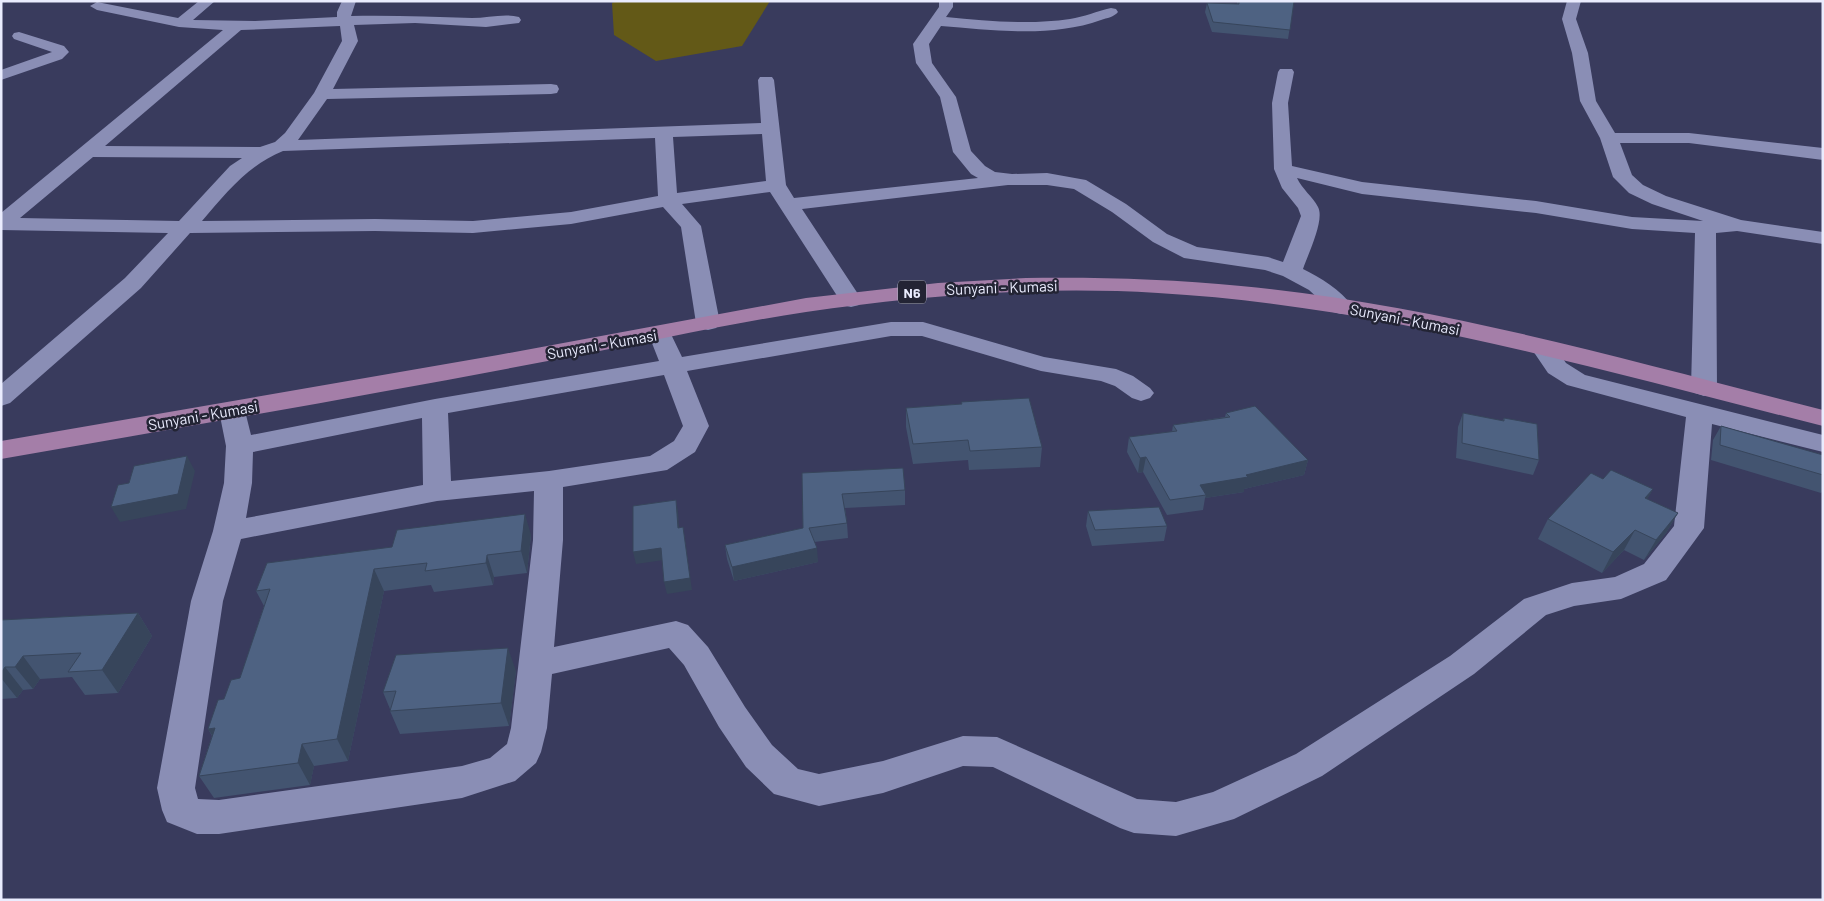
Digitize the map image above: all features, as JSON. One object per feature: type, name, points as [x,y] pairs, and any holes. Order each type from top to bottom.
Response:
[{"type":"main road","name":"Sunyani - Kumasi","points":[[1,450],[232,411],[805,306],[918,291],[1036,284],[1158,286],[1267,296],[1341,307],[1418,321],[1543,348]]},
{"type":"main road","points":[[1702,401],[1823,418]]},
{"type":"street","points":[[181,22],[208,1]]},
{"type":"street","points":[[281,146],[291,137],[322,94],[350,42],[348,28],[344,21],[344,12],[349,1]]},
{"type":"street","points":[[946,1],[946,6],[921,44],[924,63],[948,97],[962,152],[978,170],[990,176],[1012,180]]},
{"type":"street","points":[[1574,1],[1569,19],[1580,53],[1588,102],[1609,138],[1623,177],[1636,188],[1659,200],[1737,225],[1823,238]]},
{"type":"street","points":[[97,6],[181,22],[237,26],[434,19],[485,23],[514,20]]},
{"type":"street","points":[[936,21],[977,24],[1045,24],[1099,17],[1111,12]]},
{"type":"street","points":[[2,224],[237,26]]},
{"type":"street","points":[[1,76],[57,56],[61,52],[59,49],[19,36]]},
{"type":"street","points":[[1286,72],[1280,103],[1283,169],[1292,188],[1308,207],[1311,216],[1291,271]]},
{"type":"street","points":[[766,80],[776,185],[850,300]]},
{"type":"street","points":[[322,94],[551,89]]},
{"type":"street","points":[[1,398],[133,283],[182,227],[237,170],[262,153],[281,146],[770,128]]},
{"type":"street","points":[[664,132],[668,200],[691,226],[708,323]]},
{"type":"street","points":[[1609,138],[1718,140],[1823,154]]},
{"type":"street","points":[[88,151],[262,153]]},
{"type":"street","points":[[1283,169],[1362,188],[1536,207],[1632,223],[1706,227],[1737,225]]},
{"type":"street","points":[[790,204],[1012,180],[1047,179],[1079,184],[1118,208],[1160,238],[1192,252],[1268,264],[1291,271],[1317,284],[1341,307]]},
{"type":"street","points":[[2,224],[182,227],[375,225],[473,227],[571,218],[668,200],[776,185]]},
{"type":"street","points":[[536,664],[676,634],[696,656],[732,717],[760,756],[786,783],[819,790],[883,777],[963,751],[998,752],[1134,816],[1176,819],[1220,807],[1309,765],[1462,665],[1535,607],[1572,596],[1621,588],[1655,572],[1689,528],[1702,401],[1706,227]]},
{"type":"street","points":[[240,446],[435,407],[891,329],[923,329],[1041,364],[1107,374],[1124,381],[1142,393]]},
{"type":"street","points":[[228,531],[437,492],[549,480],[657,464],[685,446],[696,426],[660,333]]},
{"type":"street","points":[[1543,348],[1557,368],[1576,380],[1702,401],[1823,444]]},
{"type":"street","points":[[435,407],[437,492]]},
{"type":"street","points":[[232,411],[240,446],[238,482],[228,531],[207,601],[176,788],[181,810],[197,816],[219,817],[462,782],[502,770],[523,752],[529,728],[548,540],[549,480]]},
{"type":"shaded area","points":[[617,1],[770,1],[742,46],[656,61],[614,35],[612,3]]},
{"type":"building","points":[[1239,1],[1294,1],[1290,30],[1213,22],[1207,3],[1239,4]]},
{"type":"building","points":[[1029,398],[1042,447],[970,451],[968,440],[913,444],[906,408],[962,404],[961,402]]},
{"type":"building","points":[[1255,406],[1308,460],[1246,475],[1248,477],[1200,485],[1206,495],[1170,500],[1146,457],[1140,458],[1129,437],[1177,431],[1173,425],[1230,417],[1226,413]]},
{"type":"building","points":[[1463,413],[1504,421],[1504,418],[1537,424],[1539,460],[1462,443]]},
{"type":"building","points":[[1721,426],[1823,455],[1823,475],[1720,445]]},
{"type":"building","points":[[187,456],[178,494],[111,507],[118,485],[129,483],[134,466]]},
{"type":"building","points":[[903,468],[905,490],[842,494],[847,523],[809,528],[817,548],[732,567],[725,545],[803,528],[802,473]]},
{"type":"building","points":[[1611,470],[1653,489],[1645,498],[1678,513],[1656,540],[1635,530],[1613,552],[1548,519],[1591,473],[1603,479]]},
{"type":"building","points":[[676,500],[678,528],[683,527],[690,578],[664,582],[661,548],[633,552],[633,506]]},
{"type":"building","points":[[1159,507],[1167,526],[1095,530],[1088,511]]},
{"type":"building","points":[[525,514],[521,551],[487,555],[486,563],[425,571],[427,563],[374,569],[337,739],[302,744],[298,763],[199,776],[215,728],[208,729],[218,700],[224,699],[231,680],[240,678],[270,589],[256,591],[267,563],[392,547],[397,530]]},
{"type":"building","points":[[138,613],[102,670],[68,672],[81,653],[23,656],[15,667],[5,667],[1,673],[1,620]]},
{"type":"building","points":[[508,648],[501,703],[390,711],[396,691],[383,692],[396,655]]}]
